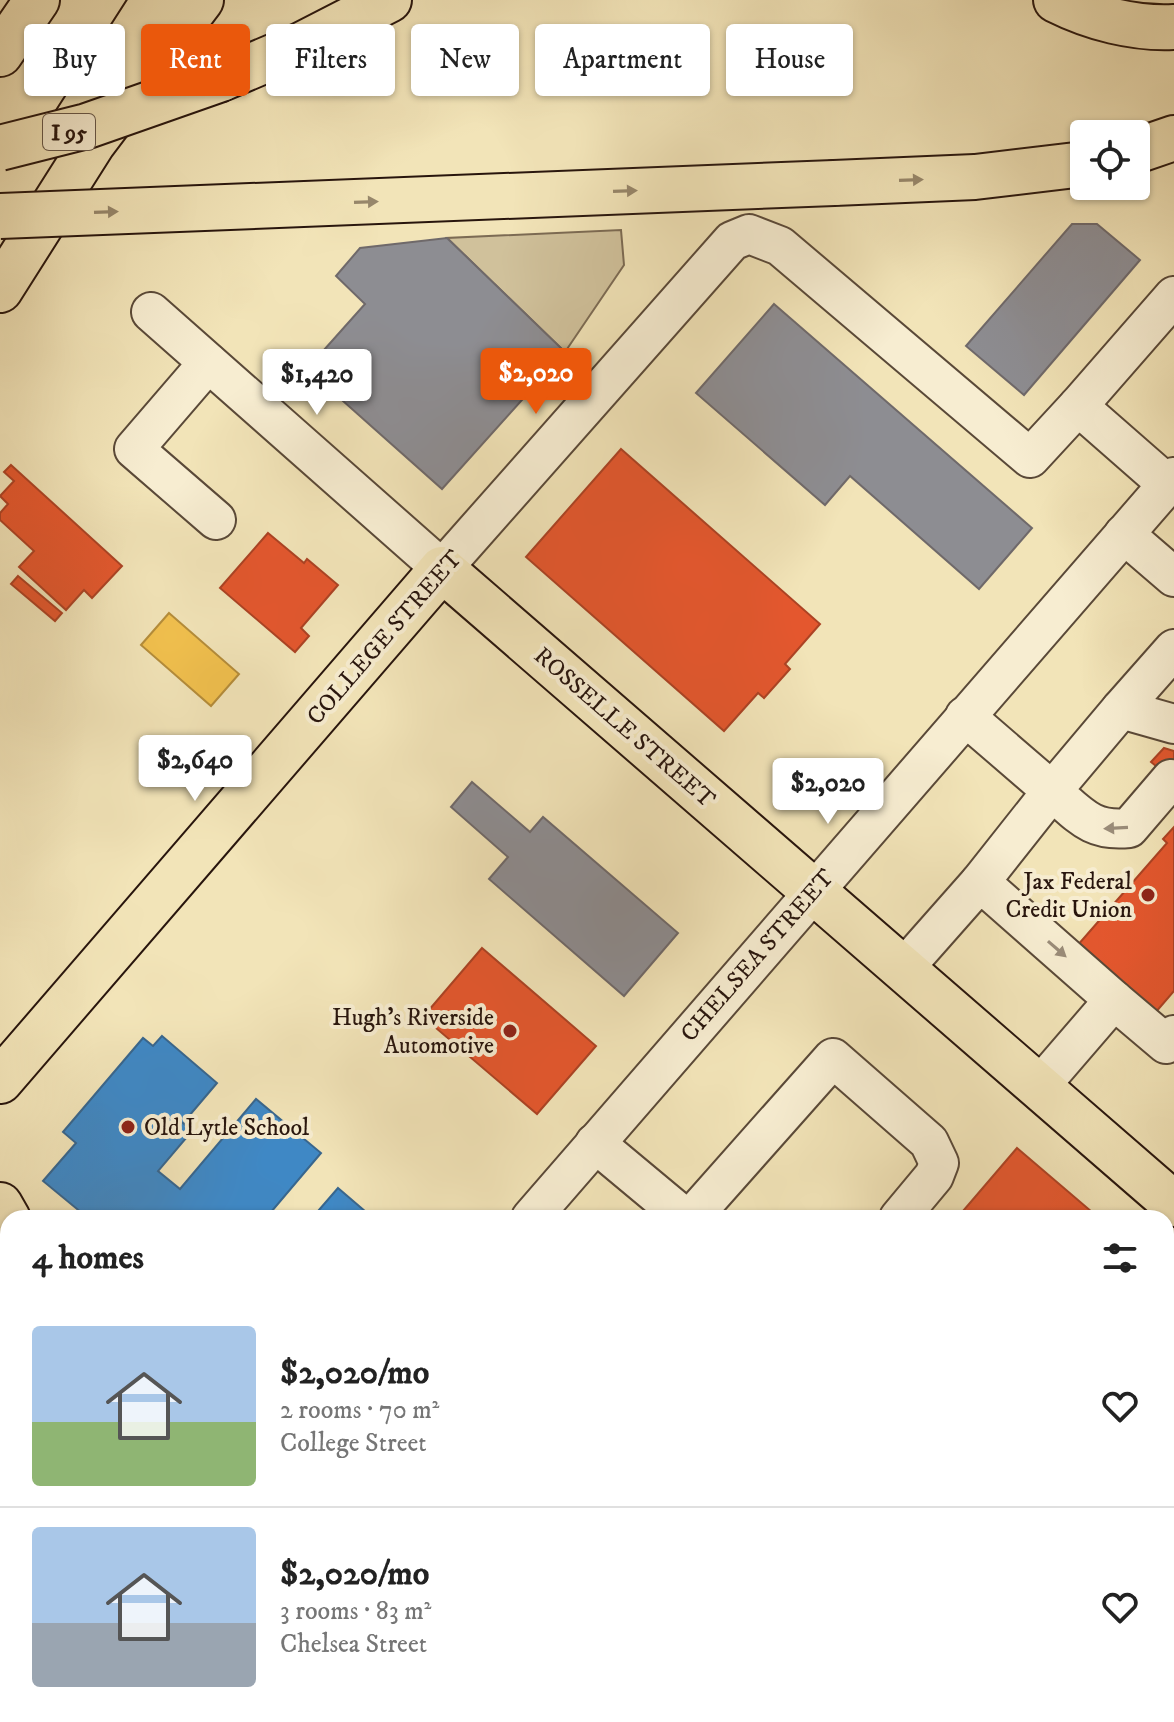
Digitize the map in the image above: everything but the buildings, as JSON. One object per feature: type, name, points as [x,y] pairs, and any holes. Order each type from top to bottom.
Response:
[{"type":"main road","points":[[0,54],[37,0]]},
{"type":"main road","name":"I 95","points":[[0,273],[64,140],[154,0]]},
{"type":"main road","points":[[0,290],[93,143],[201,0]]},
{"type":"main road","points":[[0,148],[87,126],[221,79],[301,45],[389,0]]},
{"type":"main road","points":[[1056,0],[1103,19],[1146,27],[1174,27]]},
{"type":"main road","points":[[1150,146],[1174,138]]},
{"type":"main road","points":[[0,216],[989,176],[1070,166]]},
{"type":"main road","name":"ROSSELLE STREET","points":[[442,569],[1174,1204]]},
{"type":"main road","name":"COLLEGE STREET","points":[[0,1081],[442,569]]},
{"type":"street","name":"COLLEGE STREET","points":[[442,569],[732,241],[749,234],[757,235],[796,259],[1030,458],[1078,406]]},
{"type":"street","points":[[1171,481],[1078,406],[1174,296]]},
{"type":"street","name":"ROSSELLE STREET","points":[[151,312],[442,569]]},
{"type":"street","points":[[208,363],[134,449],[216,520]]},
{"type":"street","name":"CHELSEA STREET","points":[[538,1210],[813,889],[1171,481]]},
{"type":"street","points":[[1124,534],[1174,577]]},
{"type":"street","points":[[904,968],[980,882],[1052,791],[1174,649]]},
{"type":"street","points":[[1121,709],[1174,724]]},
{"type":"street","points":[[965,716],[1090,824],[1107,830],[1129,828],[1171,779]]},
{"type":"street","points":[[980,882],[1166,1044],[1174,1035]]},
{"type":"street","points":[[1039,1087],[1114,1000]]},
{"type":"street","points":[[695,1210],[833,1058],[929,1142],[939,1163],[934,1176],[906,1210]]},
{"type":"street","points":[[595,1143],[678,1210]]},
{"type":"shaded area","points":[[621,230],[624,265],[565,352],[447,238]]},
{"type":"place","name":"Jax Federal Credit Union","points":[[1148,895]]},
{"type":"place","name":"Hugh's Riverside Automotive","points":[[510,1031]]},
{"type":"place","name":"Old Lytle School","points":[[128,1127]]}]
